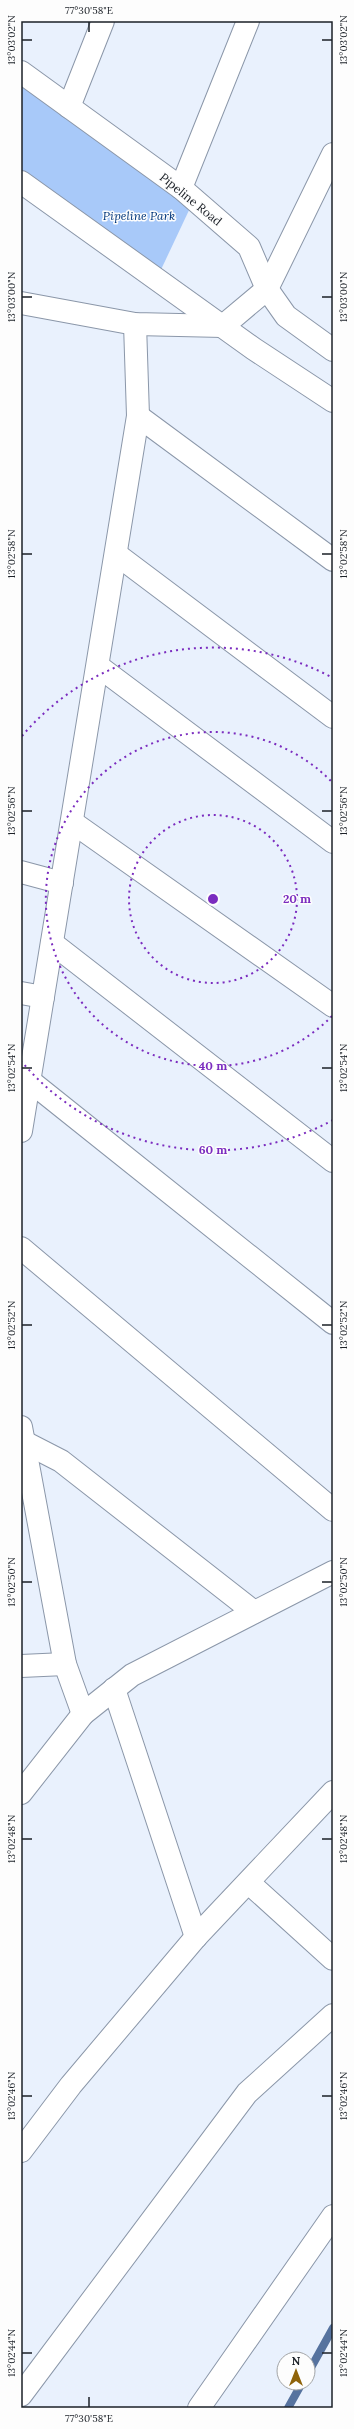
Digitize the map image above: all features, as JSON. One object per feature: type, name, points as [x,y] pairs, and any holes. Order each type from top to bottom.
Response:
[{"type":"street","points":[[68,107],[103,21]]},
{"type":"street","points":[[180,188],[248,21]]},
{"type":"street","name":"Pipeline Road","points":[[21,72],[180,188],[250,247],[267,289],[286,316],[333,350]]},
{"type":"street","points":[[21,303],[135,324],[223,326],[267,289],[333,154]]},
{"type":"street","points":[[21,182],[223,326],[333,400]]},
{"type":"street","points":[[21,1132],[26,1091],[62,883],[138,416],[135,324]]},
{"type":"street","points":[[138,416],[333,560]]},
{"type":"street","points":[[116,554],[333,717]]},
{"type":"street","points":[[98,666],[333,842]]},
{"type":"street","points":[[72,822],[333,1006]]},
{"type":"street","points":[[21,872],[62,883]]},
{"type":"street","points":[[52,943],[333,1161]]},
{"type":"street","points":[[21,993],[43,997]]},
{"type":"street","points":[[26,1091],[333,1324]]},
{"type":"street","points":[[21,1248],[333,1510]]},
{"type":"street","points":[[22,1434],[61,1462],[254,1612]]},
{"type":"street","points":[[22,1434],[65,1664],[83,1714]]},
{"type":"street","points":[[21,1793],[83,1714],[132,1675],[333,1572]]},
{"type":"street","points":[[21,1666],[65,1664]]},
{"type":"street","points":[[114,1689],[196,1937]]},
{"type":"street","points":[[21,2151],[71,2085],[196,1937],[249,1883],[333,1792]]},
{"type":"street","points":[[249,1883],[333,1959]]},
{"type":"street","points":[[21,2395],[247,2093],[333,2014]]},
{"type":"street","points":[[198,2408],[333,2216]]},
{"type":"green space","name":"Pipeline Park","points":[[21,82],[191,206],[158,276],[21,175]]},
{"type":"waterway","points":[[316,2359],[333,2328]]},
{"type":"waterway","points":[[288,2408],[298,2391]]}]
